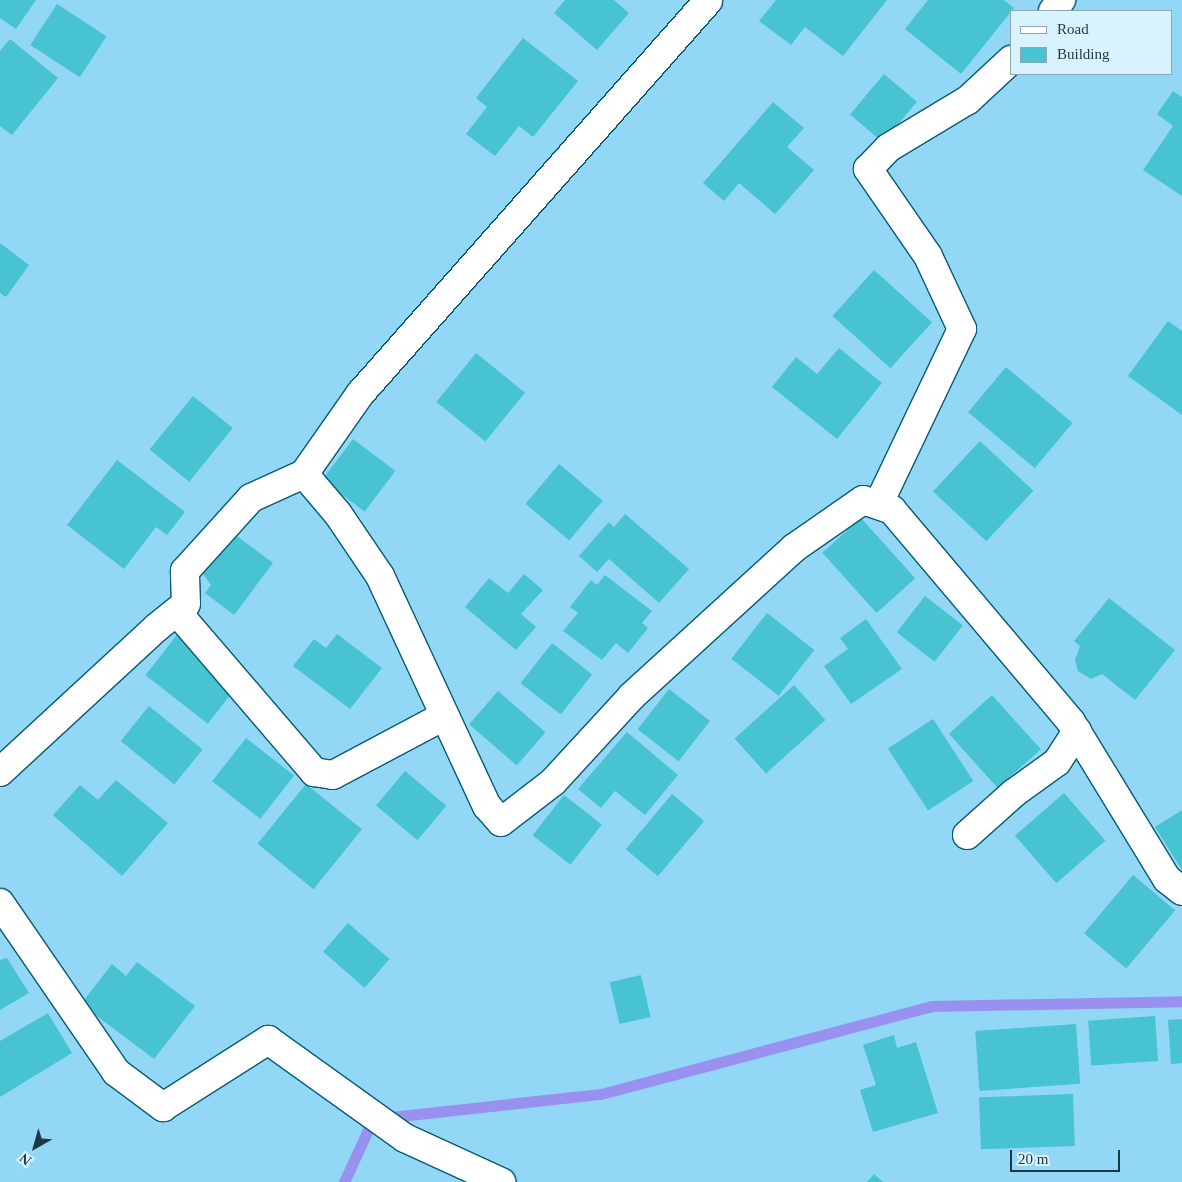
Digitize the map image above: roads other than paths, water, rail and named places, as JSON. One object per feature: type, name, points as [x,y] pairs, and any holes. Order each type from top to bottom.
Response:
[{"type":"street","points":[[0,772],[186,604],[185,571],[251,498],[304,474],[360,394],[708,0]]},
{"type":"street","points":[[879,503],[962,329],[928,256],[868,169],[888,148],[968,100],[1010,61]]},
{"type":"street","points":[[304,474],[338,514],[380,576],[487,806],[501,822],[553,782],[632,696],[794,548],[863,500],[879,503],[892,510],[971,601],[1077,731],[1167,879],[1182,891]]},
{"type":"street","points":[[177,612],[314,772],[333,775],[444,716]]},
{"type":"street","points":[[967,836],[1014,794],[1057,762],[1077,731]]},
{"type":"street","points":[[0,903],[116,1072],[163,1107],[268,1040],[404,1138],[501,1182]]},
{"type":"waterway","points":[[344,1182],[373,1119],[601,1094],[931,1006],[1182,1001]]}]
